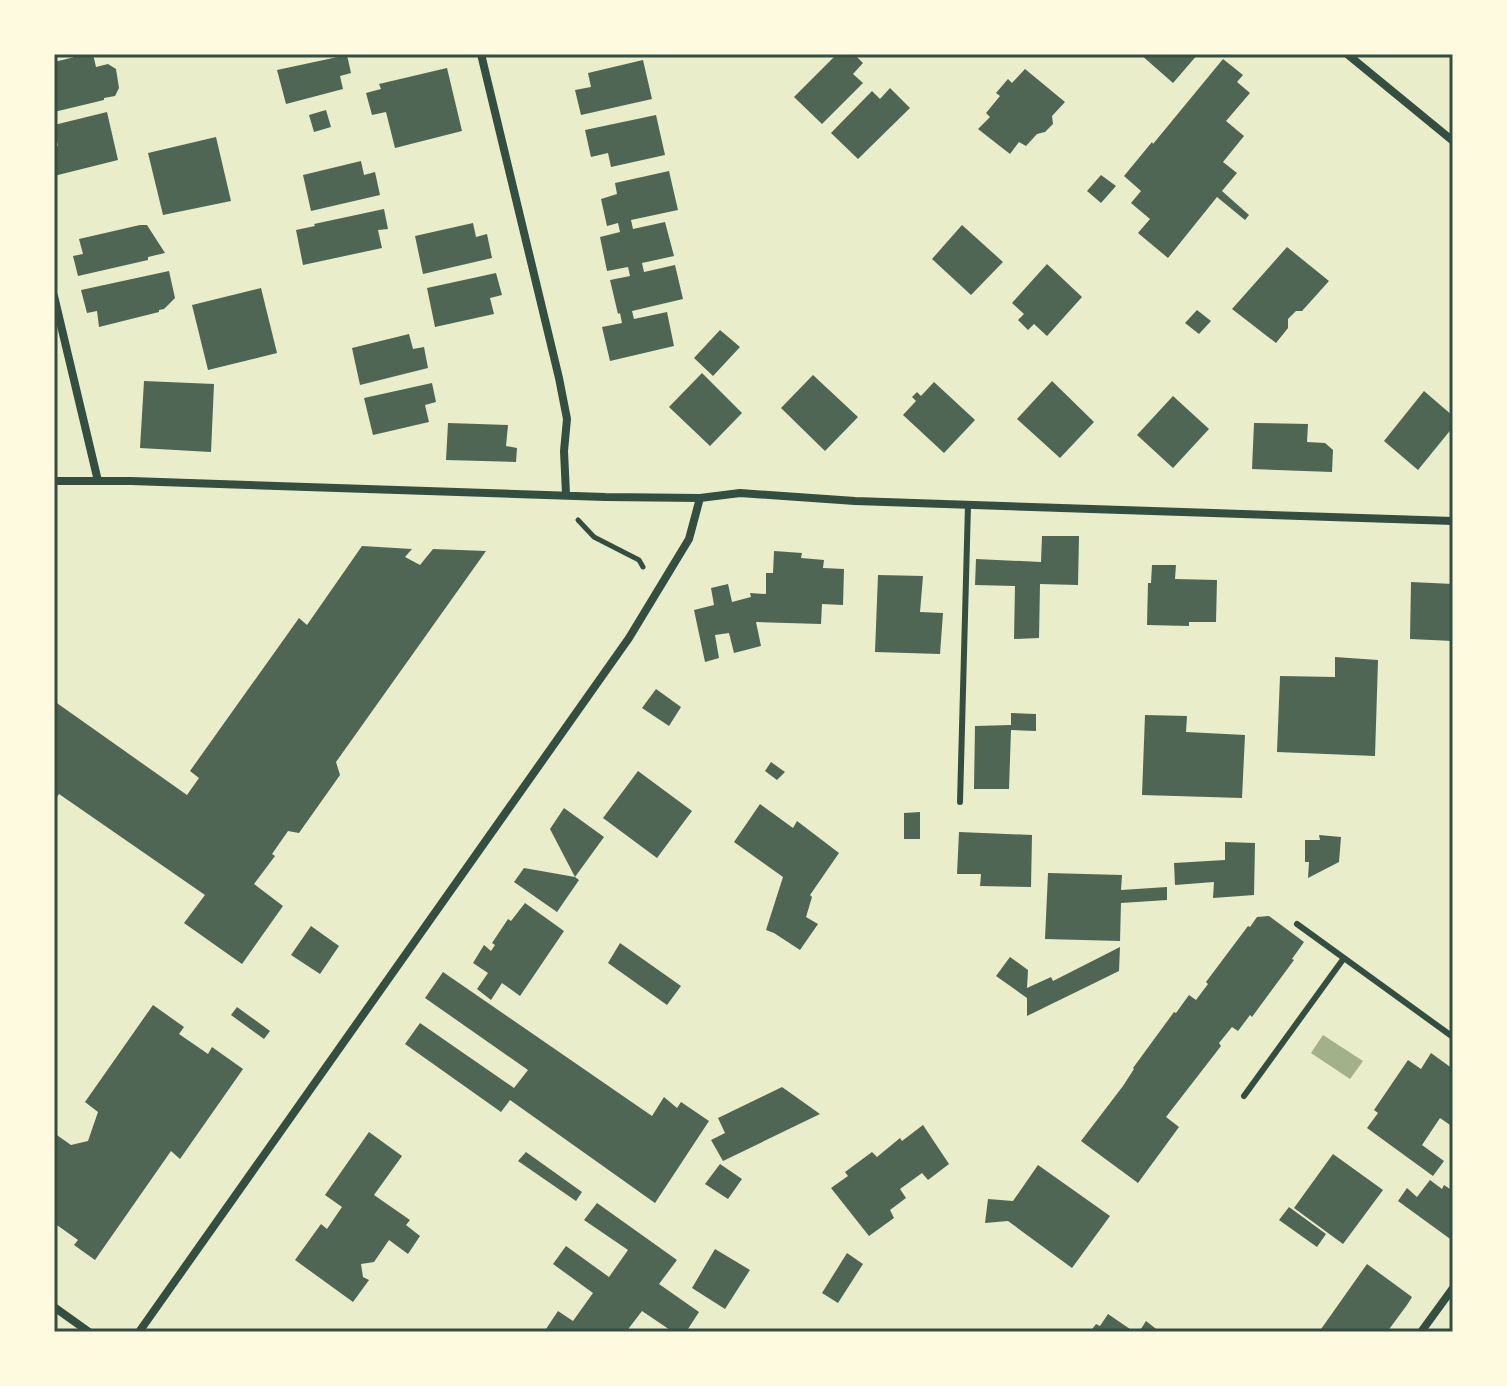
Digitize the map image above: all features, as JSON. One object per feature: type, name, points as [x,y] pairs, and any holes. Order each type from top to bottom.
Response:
[{"type":"street","points":[[481,54],[567,419],[564,451],[566,494]]},
{"type":"street","points":[[1347,54],[1453,141]]},
{"type":"street","points":[[54,296],[98,481]]},
{"type":"street","points":[[54,481],[700,498],[740,493],[855,501],[1453,521]]},
{"type":"street","points":[[139,1332],[647,610],[689,539],[700,498]]},
{"type":"street","points":[[1421,1332],[1453,1289]]},
{"type":"street","points":[[54,1307],[89,1332]]},
{"type":"lane","points":[[960,802],[968,505]]},
{"type":"lane","points":[[1297,924],[1453,1037]]},
{"type":"lane","points":[[1244,1096],[1344,958]]},
{"type":"path","points":[[566,494],[575,518],[594,537],[639,560],[651,583],[647,610]]},
{"type":"shaded area","points":[[1323,1035],[1363,1061],[1350,1079],[1311,1053]]},
{"type":"building","points":[[93,54],[96,67],[108,64],[116,69],[119,88],[115,96],[54,112],[54,62]]},
{"type":"building","points":[[837,54],[854,54],[863,63],[853,74],[863,83],[822,124],[794,97]]},
{"type":"building","points":[[1140,54],[1198,54],[1173,83]]},
{"type":"building","points":[[347,55],[351,73],[340,76],[343,89],[286,104],[277,70]]},
{"type":"building","points":[[1223,59],[1243,75],[1237,82],[1250,93],[1226,121],[1244,136],[1223,162],[1237,173],[1222,191],[1249,215],[1245,220],[1217,197],[1168,258],[1138,233],[1150,219],[1131,203],[1141,191],[1124,176]]},
{"type":"building","points":[[643,60],[652,99],[581,115],[575,90],[591,87],[588,73]]},
{"type":"building","points":[[447,68],[462,131],[395,148],[386,112],[372,115],[366,93],[381,89],[379,84]]},
{"type":"building","points":[[1025,69],[1065,102],[1052,116],[1053,124],[1045,132],[1037,134],[1026,146],[1019,142],[1010,154],[978,129],[990,117],[986,113],[1000,96],[996,93],[1008,79],[1012,83]]},
{"type":"building","points":[[890,88],[910,108],[858,159],[831,133],[872,91],[880,99]]},
{"type":"building","points":[[326,110],[331,127],[314,132],[309,115]]},
{"type":"building","points":[[107,112],[118,160],[54,176],[54,147],[58,146],[54,125]]},
{"type":"building","points":[[656,115],[665,155],[611,167],[608,153],[591,157],[585,130]]},
{"type":"building","points":[[216,137],[231,201],[163,215],[148,153]]},
{"type":"building","points":[[361,161],[364,175],[375,172],[380,195],[311,211],[303,175]]},
{"type":"building","points":[[669,171],[678,210],[631,220],[633,229],[665,222],[674,256],[642,263],[644,272],[675,265],[683,299],[632,311],[634,319],[667,312],[674,346],[610,361],[602,327],[622,323],[610,280],[630,276],[628,267],[607,271],[600,237],[620,232],[618,223],[607,226],[601,199],[617,194],[615,183]]},
{"type":"building","points":[[1101,175],[1116,186],[1101,203],[1087,191]]},
{"type":"building","points":[[384,209],[388,229],[378,230],[382,248],[303,265],[296,230]]},
{"type":"building","points":[[473,223],[476,237],[487,234],[492,258],[423,274],[415,236]]},
{"type":"building","points":[[147,225],[165,253],[148,257],[148,260],[78,276],[73,256],[83,254],[79,239]]},
{"type":"building","points":[[962,225],[1003,262],[971,295],[932,259]]},
{"type":"building","points":[[1287,247],[1329,281],[1302,311],[1296,311],[1288,319],[1288,328],[1276,343],[1232,309]]},
{"type":"building","points":[[1047,264],[1082,297],[1047,336],[1034,324],[1028,330],[1018,320],[1024,314],[1012,303]]},
{"type":"building","points":[[169,271],[175,298],[159,312],[99,327],[97,311],[87,313],[81,290]]},
{"type":"building","points":[[496,273],[502,295],[490,298],[494,314],[435,327],[427,288]]},
{"type":"building","points":[[261,288],[277,353],[208,370],[192,305]]},
{"type":"building","points":[[1197,310],[1211,321],[1199,334],[1185,323]]},
{"type":"building","points":[[720,330],[740,347],[713,376],[694,358]]},
{"type":"building","points":[[409,334],[413,349],[424,347],[428,368],[360,385],[352,348]]},
{"type":"building","points":[[702,373],[742,413],[710,446],[669,407]]},
{"type":"building","points":[[813,375],[858,417],[825,451],[781,408]]},
{"type":"building","points":[[144,381],[214,384],[211,452],[140,448]]},
{"type":"building","points":[[1052,381],[1094,422],[1060,458],[1017,419]]},
{"type":"building","points":[[934,382],[975,420],[944,453],[903,415],[916,401],[912,397],[917,392],[921,396]]},
{"type":"building","points":[[432,383],[436,402],[425,405],[429,422],[373,435],[364,398]]},
{"type":"building","points":[[1424,391],[1453,416],[1453,427],[1418,470],[1384,441]]},
{"type":"building","points":[[1173,396],[1209,429],[1173,468],[1137,435]]},
{"type":"building","points":[[448,423],[508,425],[506,446],[517,448],[516,462],[446,460]]},
{"type":"building","points":[[1254,423],[1308,424],[1307,442],[1325,443],[1333,450],[1332,472],[1252,469]]},
{"type":"building","points":[[1042,536],[1079,536],[1078,585],[1040,584],[1039,638],[1014,639],[1015,586],[975,585],[976,559],[1041,562]]},
{"type":"building","points":[[362,546],[412,549],[405,557],[420,565],[433,549],[486,551],[336,762],[340,775],[299,833],[288,831],[272,854],[275,856],[254,884],[283,906],[242,964],[184,923],[205,895],[59,794],[54,802],[54,701],[187,795],[199,778],[190,771],[299,618],[307,625]]},
{"type":"building","points":[[774,551],[802,553],[801,558],[824,560],[823,568],[844,569],[843,605],[822,604],[821,624],[756,622],[761,646],[734,653],[729,633],[715,635],[719,658],[705,662],[694,610],[714,605],[711,588],[728,584],[732,602],[751,597],[750,593],[766,594],[766,573],[773,573]]},
{"type":"building","points":[[1152,565],[1176,565],[1175,579],[1217,580],[1216,622],[1189,622],[1189,626],[1147,625],[1148,583],[1151,583]]},
{"type":"building","points":[[878,575],[923,576],[920,612],[943,613],[940,654],[875,652]]},
{"type":"building","points":[[1411,582],[1453,584],[1453,641],[1410,639]]},
{"type":"building","points":[[1335,657],[1378,660],[1375,756],[1277,752],[1280,676],[1335,677]]},
{"type":"building","points":[[656,689],[681,707],[669,726],[642,708]]},
{"type":"building","points":[[1011,713],[1036,714],[1036,731],[1011,730],[1009,789],[974,789],[975,726],[1011,725]]},
{"type":"building","points":[[1145,715],[1187,716],[1186,732],[1245,735],[1242,798],[1142,795]]},
{"type":"building","points":[[771,762],[785,772],[777,780],[765,771]]},
{"type":"building","points":[[638,771],[692,811],[657,858],[603,818]]},
{"type":"building","points":[[760,804],[793,828],[797,821],[839,853],[810,895],[806,917],[818,924],[800,950],[766,930],[783,877],[734,842]]},
{"type":"building","points":[[564,808],[604,837],[575,877],[550,829]]},
{"type":"building","points":[[920,812],[920,839],[904,839],[904,813]]},
{"type":"building","points":[[959,832],[1032,835],[1031,887],[980,886],[981,874],[957,874]]},
{"type":"building","points":[[1319,835],[1341,837],[1339,862],[1308,878],[1305,840],[1320,840]]},
{"type":"building","points":[[1225,842],[1255,843],[1254,895],[1213,898],[1214,882],[1175,885],[1174,863],[1225,860]]},
{"type":"building","points":[[524,868],[579,880],[557,912],[514,882]]},
{"type":"building","points":[[1048,873],[1122,875],[1121,890],[1167,887],[1167,900],[1121,903],[1120,941],[1045,939]]},
{"type":"building","points":[[525,903],[564,931],[520,996],[502,983],[491,1000],[477,989],[488,973],[473,963],[484,945],[491,951],[495,945],[492,943],[508,919],[511,921]]},
{"type":"building","points":[[1269,916],[1304,942],[1252,1017],[1250,1015],[1238,1031],[1232,1027],[1166,1117],[1179,1127],[1138,1183],[1081,1141],[1174,1012],[1189,995],[1196,1000],[1248,926],[1257,917]]},
{"type":"building","points":[[311,926],[339,946],[320,974],[291,955]]},
{"type":"building","points":[[620,943],[681,986],[667,1005],[608,963]]},
{"type":"building","points":[[1120,947],[1119,971],[1027,1016],[1027,998],[996,976],[1010,957],[1028,970],[1027,988],[1051,977],[1053,981]]},
{"type":"building","points":[[443,972],[652,1116],[664,1097],[677,1108],[681,1102],[709,1121],[655,1203],[510,1100],[501,1112],[405,1044],[420,1023],[514,1088],[528,1070],[425,998]]},
{"type":"building","points":[[153,1005],[184,1027],[179,1034],[208,1054],[212,1047],[243,1069],[180,1159],[171,1151],[95,1260],[74,1245],[78,1240],[54,1223],[54,1133],[71,1145],[88,1141],[98,1112],[85,1102]]},
{"type":"building","points":[[237,1007],[270,1031],[264,1039],[231,1015]]},
{"type":"building","points":[[1431,1053],[1453,1069],[1453,1127],[1440,1118],[1422,1145],[1444,1161],[1433,1176],[1367,1128],[1378,1113],[1374,1110],[1408,1060],[1421,1069]]},
{"type":"building","points":[[782,1087],[820,1114],[723,1161],[711,1140],[725,1133],[718,1118]]},
{"type":"building","points":[[923,1125],[949,1164],[928,1180],[922,1173],[900,1189],[906,1198],[890,1210],[894,1218],[869,1236],[831,1188],[848,1176],[845,1172],[872,1152],[877,1157],[900,1138],[902,1141]]},
{"type":"building","points":[[369,1132],[402,1156],[374,1195],[410,1220],[406,1225],[420,1236],[408,1254],[389,1240],[374,1262],[361,1264],[363,1277],[369,1280],[353,1302],[295,1260],[321,1224],[327,1229],[342,1207],[325,1195]]},
{"type":"building","points":[[526,1152],[582,1192],[576,1201],[518,1161]]},
{"type":"building","points":[[1333,1154],[1383,1190],[1343,1244],[1294,1208]]},
{"type":"building","points":[[720,1164],[742,1179],[728,1199],[705,1184]]},
{"type":"building","points":[[1038,1165],[1110,1216],[1072,1268],[1008,1221],[985,1223],[988,1199],[1013,1201]]},
{"type":"building","points":[[1430,1180],[1442,1189],[1444,1185],[1453,1191],[1453,1241],[1398,1201],[1407,1188],[1417,1197]]},
{"type":"building","points":[[597,1203],[677,1260],[659,1284],[699,1312],[686,1332],[673,1332],[642,1311],[626,1332],[544,1332],[558,1311],[573,1321],[593,1293],[553,1264],[566,1246],[609,1277],[628,1250],[584,1220]]},
{"type":"building","points":[[1289,1207],[1326,1234],[1317,1247],[1279,1220]]},
{"type":"building","points":[[715,1249],[750,1270],[725,1309],[692,1288]]},
{"type":"building","points":[[847,1253],[863,1264],[838,1303],[822,1293]]},
{"type":"building","points":[[1367,1264],[1412,1297],[1407,1305],[1387,1332],[1319,1332]]},
{"type":"building","points":[[1108,1314],[1130,1329],[1129,1332],[1090,1332],[1096,1324],[1100,1326]]},
{"type":"building","points":[[1146,1321],[1160,1332],[1139,1332]]}]
